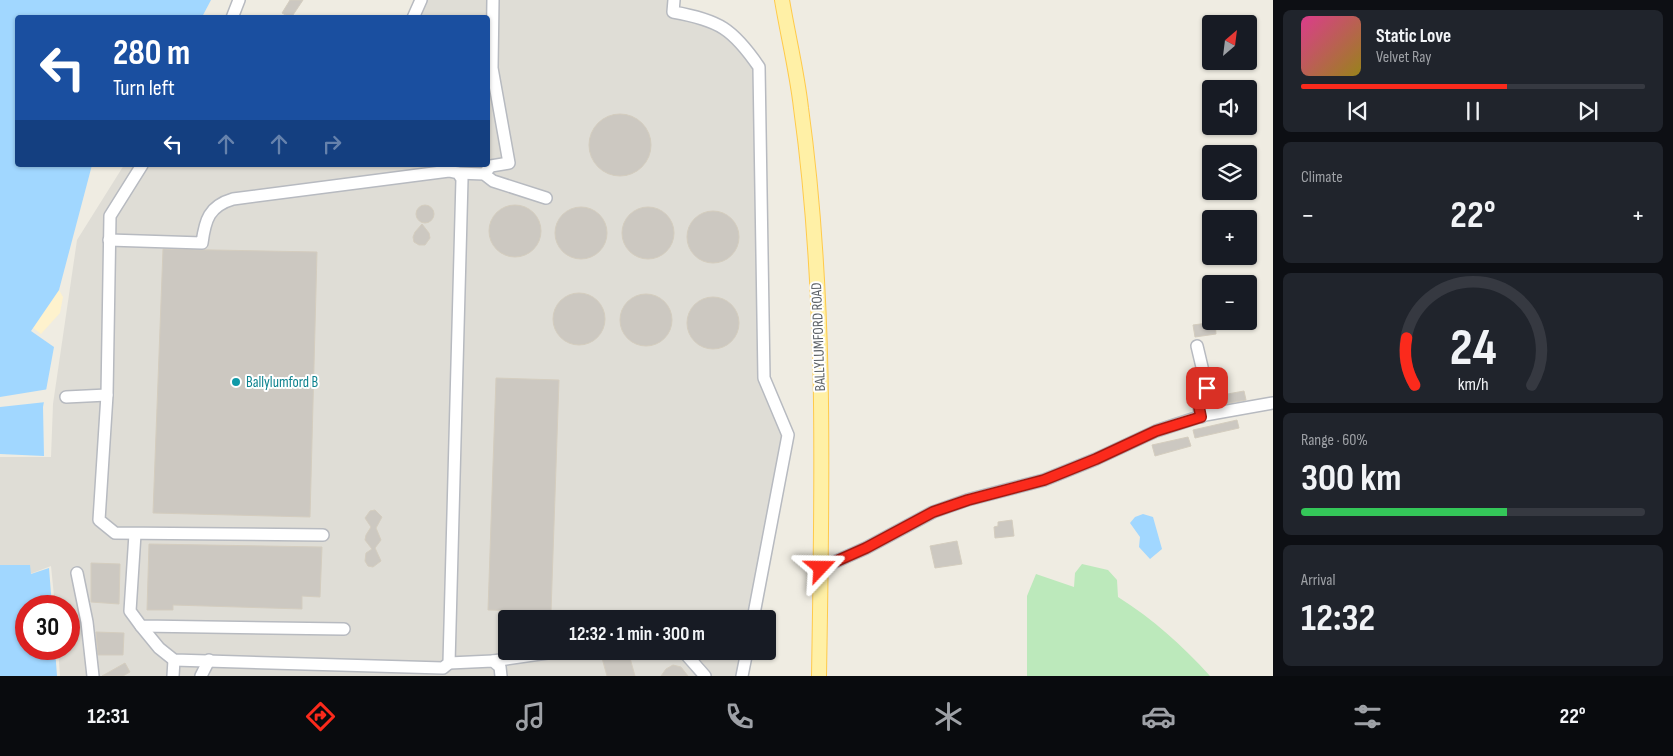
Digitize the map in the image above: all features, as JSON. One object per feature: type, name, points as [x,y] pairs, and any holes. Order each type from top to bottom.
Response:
[{"type":"main road","name":"BALLYLUMFORD ROAD","points":[[782,0],[801,107],[814,245],[820,358],[821,568],[819,676]]},
{"type":"street","points":[[233,15],[238,0]]},
{"type":"street","points":[[414,15],[421,0]]},
{"type":"street","points":[[484,174],[492,166],[509,163],[492,68],[493,0]]},
{"type":"street","points":[[674,0],[673,12],[702,17],[729,30],[745,46],[759,67],[764,378],[788,435],[755,610]]},
{"type":"street","points":[[141,167],[110,216],[107,394],[99,520],[115,533],[323,535]]},
{"type":"street","points":[[109,240],[202,243],[209,215],[220,203],[233,199],[449,171],[484,174],[493,182],[546,198]]},
{"type":"street","points":[[449,663],[462,179],[458,173]]},
{"type":"street","points":[[1197,346],[1207,388],[1199,407],[1201,417]]},
{"type":"street","points":[[66,397],[107,394]]},
{"type":"street","points":[[821,568],[866,548],[933,512],[968,500],[1044,480],[1156,431],[1201,417],[1273,403]]},
{"type":"street","points":[[135,534],[130,611],[159,648],[174,660],[400,668],[443,668],[449,663],[501,660]]},
{"type":"street","points":[[77,573],[87,622],[93,676]]},
{"type":"street","points":[[141,626],[344,630]]},
{"type":"street","points":[[173,676],[174,660]]},
{"type":"street","points":[[201,676],[209,660]]},
{"type":"street","points":[[691,660],[705,676]]},
{"type":"street","points":[[742,676],[745,660]]},
{"type":"street","points":[[494,661],[500,667],[501,676]]},
{"type":"shaded area","points":[[421,0],[674,0],[673,12],[729,30],[759,67],[764,378],[788,435],[755,610],[498,610],[498,660],[745,660],[742,676],[60,676],[59,660],[80,660],[80,595],[54,595],[51,566],[30,574],[0,567],[0,457],[51,457],[53,404],[77,240],[123,167],[490,167],[490,15],[414,15]]},
{"type":"green space","points":[[1082,564],[1108,570],[1117,580],[1118,597],[1167,633],[1210,676],[1027,676],[1027,596],[1036,574],[1074,587],[1075,573]]},
{"type":"sand","points":[[59,290],[63,297],[60,313],[41,334],[33,328]]},
{"type":"water","points":[[0,0],[211,0],[203,15],[15,15],[15,167],[91,167],[59,290],[31,331],[54,347],[43,407],[44,456],[0,454]]},
{"type":"water","points":[[1143,514],[1153,517],[1162,549],[1150,559],[1139,547],[1140,537],[1130,523],[1135,517]]},
{"type":"water","points":[[0,565],[30,565],[31,574],[49,568],[51,595],[15,595],[15,660],[56,660],[57,676],[0,676]]},
{"type":"pier","points":[[49,389],[46,402],[0,407],[0,397]]},
{"type":"building","points":[[290,0],[303,0],[293,15],[282,13]]},
{"type":"building","points":[[620,114],[632,117],[642,123],[648,133],[651,145],[648,157],[642,167],[632,173],[620,176],[608,173],[598,167],[592,157],[589,145],[592,133],[598,123],[608,117]]},
{"type":"building","points":[[425,205],[431,208],[434,214],[431,220],[425,223],[419,220],[416,214],[419,208]]},
{"type":"building","points":[[510,205],[520,205],[530,209],[537,216],[541,231],[537,246],[530,253],[520,257],[510,257],[500,253],[493,246],[489,236],[489,226],[493,216],[500,209]]},
{"type":"building","points":[[576,207],[586,207],[596,211],[603,218],[607,233],[603,248],[596,255],[586,259],[576,259],[566,255],[559,248],[555,238],[555,228],[559,218],[566,211]]},
{"type":"building","points":[[643,207],[653,207],[663,211],[670,218],[674,233],[670,248],[663,255],[653,259],[643,259],[633,255],[626,248],[622,238],[622,228],[626,218],[633,211]]},
{"type":"building","points":[[708,211],[718,211],[728,215],[735,222],[739,237],[735,252],[728,259],[718,263],[708,263],[698,259],[691,252],[687,242],[687,232],[691,222],[698,215]]},
{"type":"building","points":[[422,224],[429,233],[430,238],[425,245],[419,245],[414,242],[413,237]]},
{"type":"building","name":"Ballylumford B","points":[[163,249],[317,252],[310,517],[153,513]]},
{"type":"building","points":[[574,293],[584,293],[594,297],[601,304],[605,319],[601,334],[594,341],[584,345],[574,345],[564,341],[557,334],[553,324],[553,314],[557,304],[564,297]]},
{"type":"building","points":[[641,294],[651,294],[661,298],[668,305],[672,320],[668,335],[661,342],[651,346],[641,346],[631,342],[624,335],[620,325],[620,315],[624,305],[631,298]]},
{"type":"building","points":[[708,297],[718,297],[728,301],[735,308],[739,323],[735,338],[728,345],[718,349],[708,349],[698,345],[691,338],[687,328],[687,318],[691,308],[698,301]]},
{"type":"building","points":[[1202,324],[1202,330],[1216,330],[1216,334],[1195,337],[1193,325]]},
{"type":"building","points":[[496,378],[559,380],[551,610],[488,610]]},
{"type":"building","points":[[1244,391],[1246,400],[1212,406],[1211,397]]},
{"type":"building","points":[[1237,420],[1239,428],[1195,438],[1193,430]]},
{"type":"building","points":[[1188,437],[1191,446],[1155,456],[1152,445]]},
{"type":"building","points":[[375,510],[382,517],[376,528],[381,540],[375,548],[381,561],[373,567],[368,566],[365,561],[366,553],[372,549],[365,540],[371,527],[365,518],[370,511]]},
{"type":"building","points":[[1012,520],[1014,536],[995,538],[994,527],[998,526],[998,522]]},
{"type":"building","points":[[957,541],[962,564],[935,568],[930,546]]},
{"type":"building","points":[[149,544],[322,547],[320,597],[302,596],[302,609],[173,605],[173,610],[147,610]]},
{"type":"building","points":[[91,563],[120,564],[119,604],[91,602]]},
{"type":"building","points":[[96,632],[124,633],[123,655],[98,655]]},
{"type":"building","points":[[603,660],[631,660],[635,676],[607,676]]},
{"type":"building","points":[[125,663],[130,672],[123,676],[102,676]]},
{"type":"building","points":[[673,665],[681,667],[688,676],[661,676],[666,669]]},
{"type":"place","name":"Ballylumford B","points":[[236,382]]},
{"type":"route","points":[[821,568],[866,548],[933,512],[968,500],[1044,480],[1096,459],[1156,431],[1201,417],[1199,407],[1207,388]]}]
